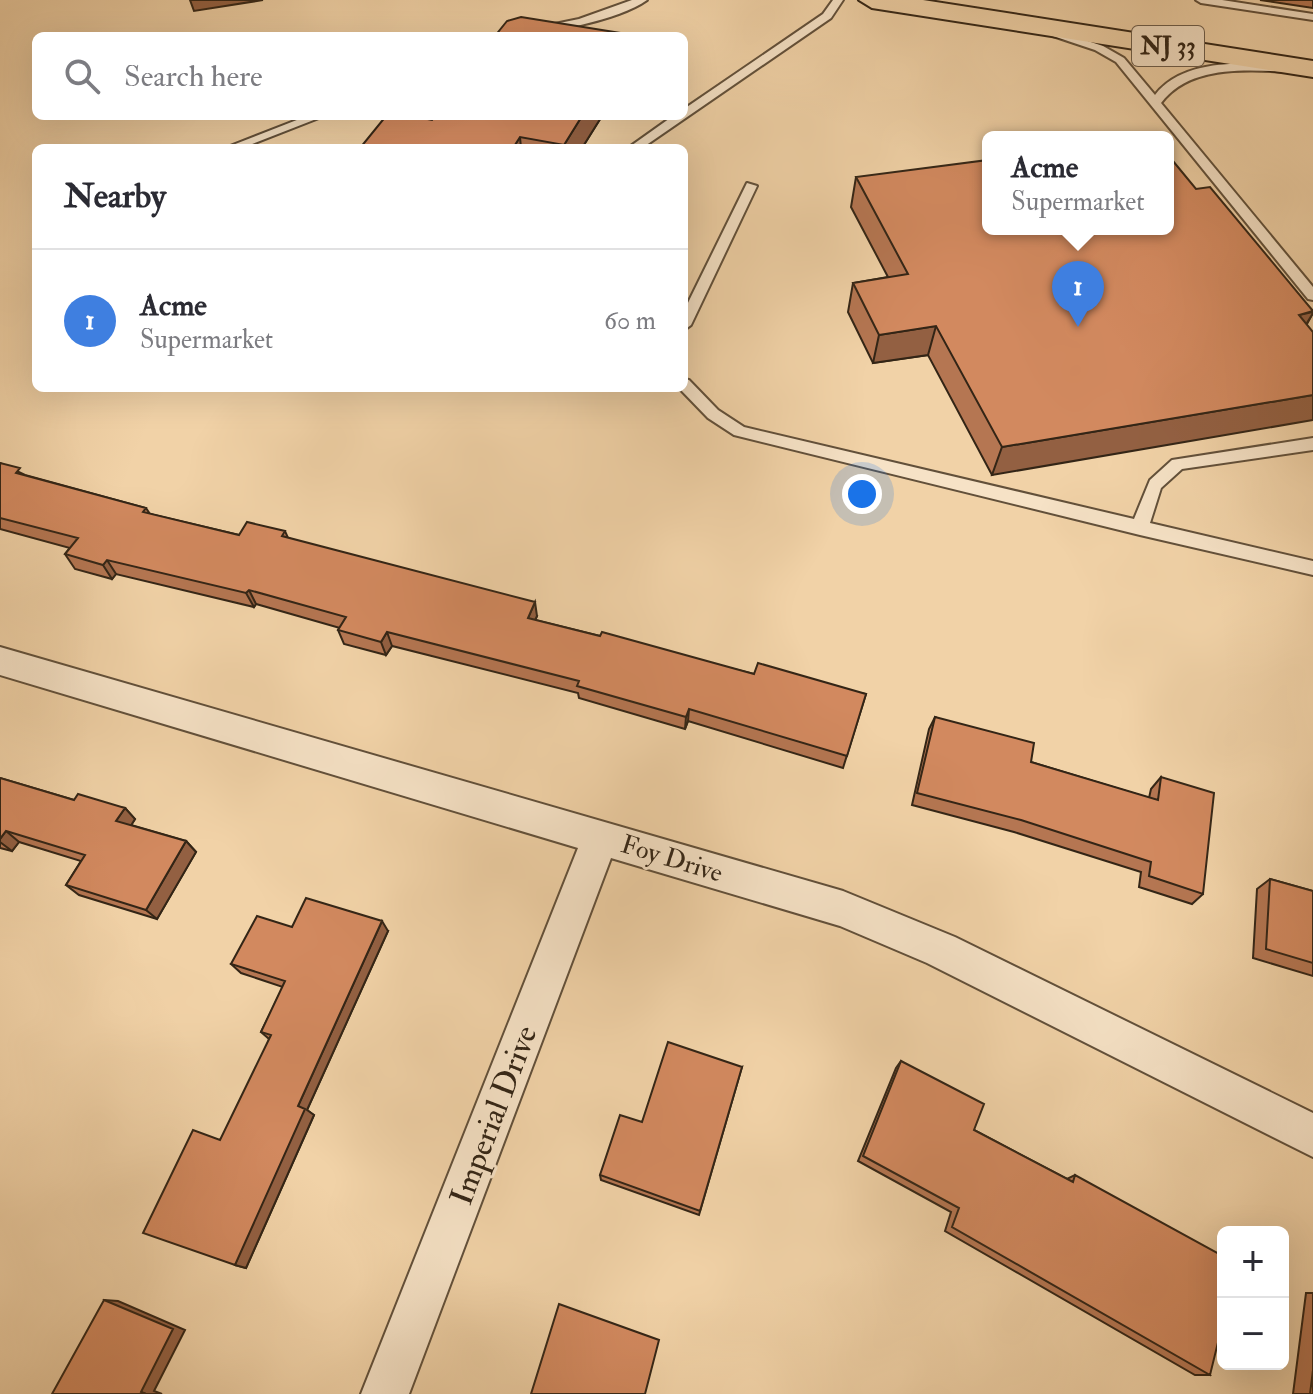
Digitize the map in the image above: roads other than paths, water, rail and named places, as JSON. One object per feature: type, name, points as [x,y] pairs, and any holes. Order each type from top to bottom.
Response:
[{"type":"main road","name":"NJ 33","points":[[872,0],[1313,69]]},
{"type":"street","name":"Foy Drive","points":[[0,661],[843,909],[941,950],[1313,1136]]},
{"type":"street","name":"Imperial Drive","points":[[385,1394],[601,836]]},
{"type":"lane","points":[[525,32],[581,22],[642,0]]},
{"type":"lane","points":[[688,111],[827,16],[838,0]]},
{"type":"lane","points":[[1201,0],[1313,17]]},
{"type":"lane","points":[[1023,23],[1099,48],[1120,60],[1157,101],[1169,123],[1313,296]]},
{"type":"lane","points":[[1157,101],[1163,87],[1175,78],[1196,73],[1313,69]]},
{"type":"lane","points":[[242,144],[307,120]]},
{"type":"lane","points":[[640,144],[675,120]]},
{"type":"lane","points":[[688,317],[751,186]]},
{"type":"lane","points":[[688,388],[713,414],[739,431],[1313,568]]},
{"type":"lane","points":[[1140,529],[1153,484],[1164,472],[1178,464],[1313,444]]},
{"type":"place","name":"Acme","points":[[1078,327]]}]
